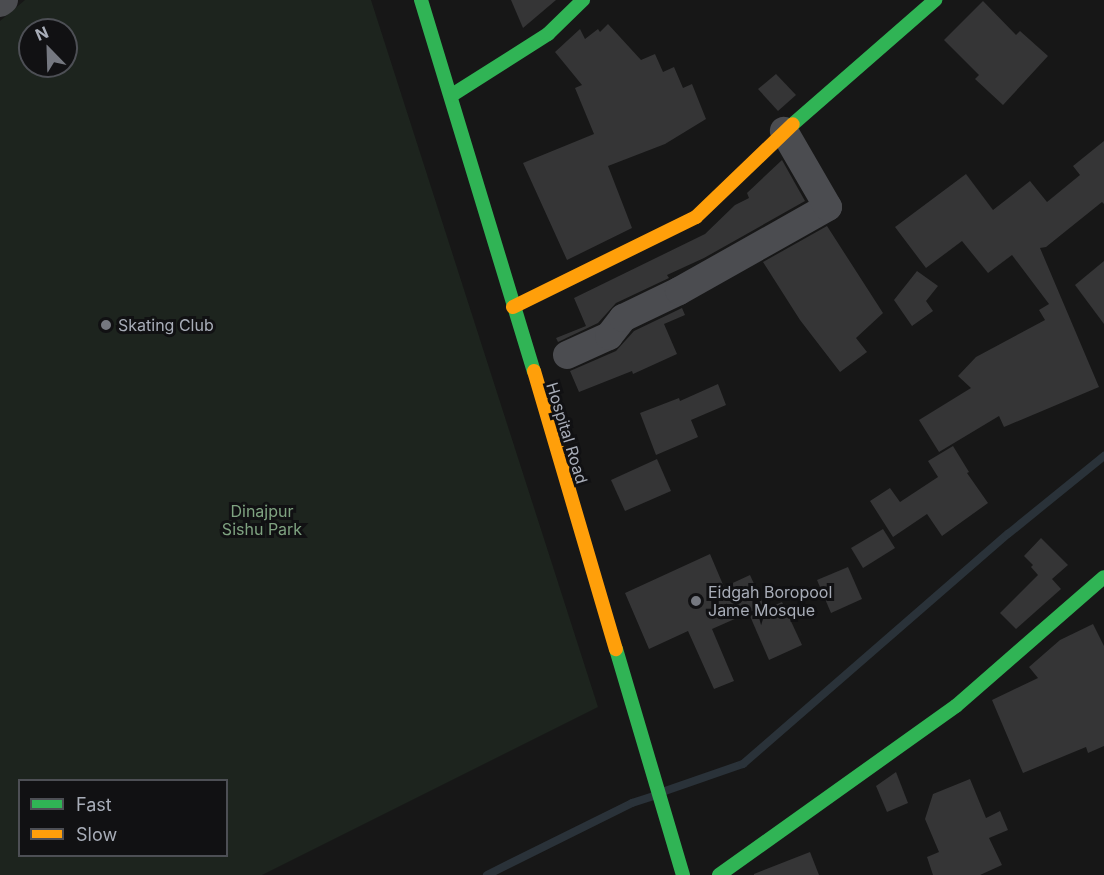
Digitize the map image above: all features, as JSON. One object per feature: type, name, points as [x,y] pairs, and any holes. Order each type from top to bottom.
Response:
[{"type":"street","points":[[0,3],[4,0]]},
{"type":"street","name":"Hospital Road","points":[[421,0],[452,95],[513,308],[683,875]]},
{"type":"street","points":[[452,95],[548,34],[583,0]]},
{"type":"street","points":[[513,308],[696,217],[784,130],[935,0]]},
{"type":"street","points":[[567,355],[609,336],[623,318],[679,291],[828,207],[784,130]]},
{"type":"street","points":[[719,875],[956,706],[1104,577]]},
{"type":"green space","name":"Dinajpur Sishu Park","points":[[25,0],[371,0],[598,707],[262,875],[0,875],[0,21]]},
{"type":"building","points":[[511,0],[556,0],[523,28]]},
{"type":"building","points":[[983,1],[1016,35],[1020,31],[1048,56],[1003,105],[975,79],[979,75],[944,40]]},
{"type":"building","points":[[608,24],[641,60],[655,54],[663,72],[674,67],[683,88],[692,84],[706,119],[665,144],[608,166],[632,228],[567,260],[523,163],[594,134],[575,88],[582,85],[555,52],[580,29],[585,39],[598,29],[600,32]]},
{"type":"building","points":[[776,74],[796,95],[778,111],[758,89]]},
{"type":"building","points":[[1104,141],[1104,204],[1102,202],[1046,247],[1040,248],[1099,387],[1004,427],[999,416],[939,452],[919,420],[971,388],[958,376],[976,357],[1045,320],[1039,310],[1049,304],[1012,255],[988,273],[962,241],[926,268],[895,227],[966,174],[993,210],[1030,181],[1047,202],[1080,175],[1073,166]]},
{"type":"building","points":[[782,160],[805,201],[704,258],[667,275],[669,278],[616,303],[598,323],[558,342],[556,338],[586,326],[574,298],[705,234],[735,205],[749,198],[747,193]]},
{"type":"building","points":[[827,226],[883,313],[856,338],[867,352],[840,372],[800,320],[763,262]]},
{"type":"building","points":[[1104,261],[1104,324],[1075,285]]},
{"type":"building","points":[[917,271],[938,286],[926,301],[933,311],[912,326],[894,300]]},
{"type":"building","points":[[682,308],[685,315],[664,324],[677,354],[633,374],[632,371],[579,392],[570,371],[616,351],[634,331]]},
{"type":"building","points":[[718,384],[726,405],[691,420],[698,437],[656,455],[640,413],[679,398],[680,401]]},
{"type":"building","points":[[953,446],[969,472],[967,473],[988,503],[942,536],[927,514],[893,537],[870,501],[890,488],[900,502],[938,477],[928,461]]},
{"type":"building","points":[[657,459],[671,491],[625,511],[611,480]]},
{"type":"building","points":[[883,529],[895,548],[863,568],[851,548]]},
{"type":"building","points":[[1041,538],[1068,565],[1052,579],[1061,589],[1016,629],[1000,613],[1038,575],[1031,567],[1033,565],[1024,556]]},
{"type":"building","points":[[710,554],[724,587],[750,575],[764,606],[712,629],[734,681],[714,689],[688,631],[649,649],[625,593]]},
{"type":"building","points":[[848,567],[862,599],[831,613],[817,580]]},
{"type":"building","points":[[782,602],[802,645],[769,660],[750,616]]},
{"type":"building","points":[[1093,624],[1104,646],[1104,746],[1088,753],[1086,747],[1023,773],[992,700],[1038,678],[1029,667],[1060,640]]},
{"type":"building","points":[[896,772],[908,803],[887,812],[876,786]]},
{"type":"building","points":[[970,779],[986,818],[1000,811],[1008,830],[989,838],[1002,865],[980,875],[933,875],[927,857],[939,852],[925,819],[933,794]]},
{"type":"building","points":[[810,852],[819,875],[754,875],[754,874]]},
{"type":"waterway","points":[[665,791],[743,764],[1008,534],[1104,456]]},
{"type":"waterway","points":[[487,875],[632,803],[653,796]]},
{"type":"traffic: fast","points":[[421,0],[534,371]]},
{"type":"traffic: fast","points":[[452,95],[548,34],[583,0]]},
{"type":"traffic: fast","points":[[793,124],[935,0]]},
{"type":"traffic: fast","points":[[719,875],[956,706],[1104,577]]},
{"type":"traffic: fast","points":[[616,649],[683,875]]},
{"type":"traffic: slow","points":[[513,307],[696,217],[793,124]]},
{"type":"traffic: slow","points":[[534,371],[616,649]]},
{"type":"place","name":"Skating Club","points":[[106,325]]},
{"type":"place","name":"Eidgah Boropool Jame Mosque","points":[[696,601]]}]
